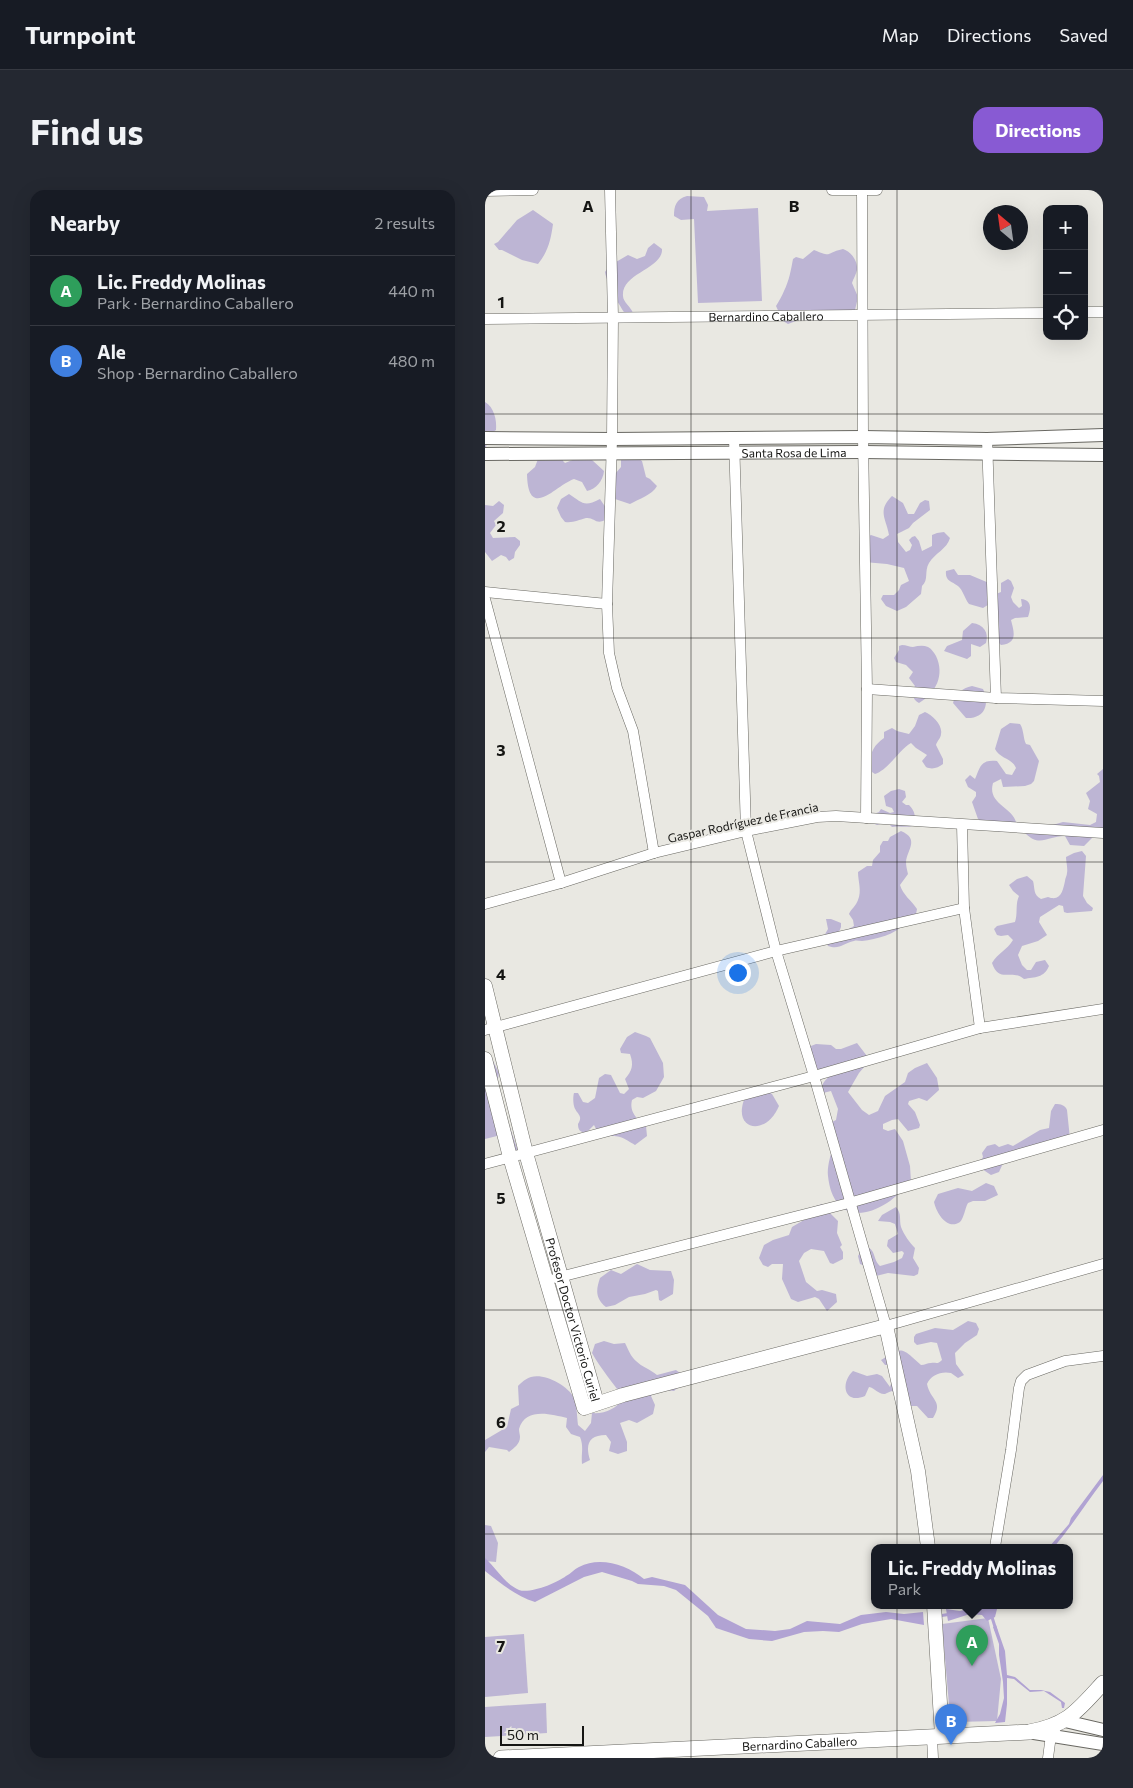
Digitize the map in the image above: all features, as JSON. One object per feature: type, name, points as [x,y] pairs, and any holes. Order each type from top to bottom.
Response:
[{"type":"main road","name":"Profesor Doctor Victorio Curiel","points":[[485,986],[490,1029],[526,1153],[554,1279],[562,1307],[597,1403],[885,1326]]},
{"type":"main road","name":"Profesor Doctor Victorio Curiel","points":[[485,1059],[511,1157],[554,1279]]},
{"type":"main road","points":[[885,1326],[918,1470],[927,1544]]},
{"type":"main road","points":[[934,1609],[937,1736]]},
{"type":"main road","points":[[1065,1721],[1103,1683]]},
{"type":"main road","name":"Bernardino Caballero","points":[[501,1758],[1029,1732],[1048,1728],[1065,1721]]},
{"type":"street","points":[[485,191],[533,190]]},
{"type":"street","points":[[611,190],[613,317],[612,439],[607,604],[609,653],[617,688],[633,731],[654,853]]},
{"type":"street","points":[[832,190],[877,190]]},
{"type":"street","points":[[862,190],[863,452],[867,689],[866,818]]},
{"type":"street","points":[[1088,312],[1103,312]]},
{"type":"street","name":"Bernardino Caballero","points":[[485,319],[1043,313]]},
{"type":"street","points":[[485,438],[863,437],[987,439],[1103,435]]},
{"type":"street","points":[[734,438],[746,831],[776,951],[814,1076],[885,1326],[1103,1264]]},
{"type":"street","points":[[987,439],[986,455],[996,698]]},
{"type":"street","name":"Santa Rosa de Lima","points":[[485,454],[863,452],[1103,455]]},
{"type":"street","points":[[485,592],[607,604]]},
{"type":"street","points":[[485,599],[561,883]]},
{"type":"street","points":[[867,689],[996,698],[1103,701]]},
{"type":"street","name":"Gaspar Rodríguez de Francia","points":[[485,904],[561,883],[654,853],[746,831],[817,817],[836,816],[1103,833]]},
{"type":"street","points":[[962,824],[964,908],[980,1028]]},
{"type":"street","points":[[490,1029],[776,951],[964,908]]},
{"type":"street","points":[[485,1164],[814,1076],[980,1028],[1103,1009]]},
{"type":"street","points":[[554,1279],[849,1203],[1103,1130]]},
{"type":"street","points":[[995,1544],[1021,1381],[1027,1375],[1065,1361],[1103,1356]]},
{"type":"street","points":[[1048,1758],[1051,1735],[1065,1721],[1103,1730]]},
{"type":"street","points":[[1029,1732],[1103,1744]]},
{"type":"street","points":[[933,1758],[937,1736]]},
{"type":"shaded area","points":[[687,196],[704,197],[708,205],[707,211],[758,208],[762,301],[698,303],[694,219],[681,220],[674,216],[676,203]]},
{"type":"shaded area","points":[[533,210],[553,224],[549,245],[538,264],[522,260],[499,250],[494,244],[498,242],[517,220]]},
{"type":"shaded area","points":[[654,243],[662,249],[661,256],[650,267],[628,282],[624,288],[623,298],[633,313],[629,319],[608,283],[605,272],[609,266],[628,255],[637,259],[645,256],[648,248]]},
{"type":"shaded area","points":[[843,249],[852,255],[857,264],[857,270],[852,283],[858,297],[856,313],[848,318],[830,321],[831,314],[788,324],[783,321],[776,306],[787,283],[793,259],[796,257],[803,259],[814,250],[829,254]]},
{"type":"shaded area","points":[[485,402],[493,410],[496,430],[490,434],[485,450]]},
{"type":"shaded area","points":[[631,454],[642,461],[646,477],[657,486],[649,494],[630,504],[615,499],[614,496],[615,474],[621,467],[621,458]]},
{"type":"shaded area","points":[[562,456],[565,463],[580,457],[592,460],[604,471],[601,481],[587,491],[582,482],[574,479],[544,497],[532,496],[527,474],[535,467],[538,459]]},
{"type":"shaded area","points":[[569,494],[583,503],[590,503],[600,499],[606,508],[605,520],[599,522],[586,518],[565,522],[557,508],[561,499]]},
{"type":"shaded area","points":[[892,496],[903,503],[908,514],[914,514],[920,503],[925,500],[929,501],[930,510],[909,528],[897,534],[898,542],[906,552],[910,550],[912,545],[909,540],[915,536],[919,541],[922,551],[932,546],[932,535],[944,532],[950,538],[929,563],[921,594],[906,607],[897,611],[886,606],[881,599],[883,595],[894,595],[901,585],[909,581],[904,568],[864,562],[864,539],[871,535],[883,539],[889,535],[884,510],[887,501]]},
{"type":"shaded area","points":[[499,501],[504,505],[503,513],[494,521],[496,525],[490,533],[493,538],[515,537],[520,541],[514,558],[509,561],[501,555],[492,561],[485,552],[485,505],[493,506]]},
{"type":"shaded area","points":[[954,569],[958,575],[970,575],[989,583],[996,594],[1001,592],[1001,583],[1008,579],[1014,588],[1011,597],[1013,602],[1019,608],[1022,606],[1021,599],[1029,603],[1028,617],[1011,620],[1013,636],[1010,642],[1001,645],[998,642],[991,603],[983,608],[969,604],[960,588],[948,579],[946,571]]},
{"type":"shaded area","points":[[972,623],[980,625],[985,630],[987,636],[986,643],[980,647],[971,644],[971,656],[967,659],[944,651],[947,646],[962,640],[963,631]]},
{"type":"shaded area","points":[[899,646],[928,647],[932,650],[939,663],[939,677],[934,689],[919,703],[914,698],[913,690],[915,686],[909,678],[913,672],[906,665],[896,662],[894,658],[899,650]]},
{"type":"shaded area","points":[[972,686],[983,689],[986,705],[978,716],[966,718],[953,703],[959,692]]},
{"type":"shaded area","points":[[925,712],[931,715],[939,724],[941,735],[936,745],[943,759],[943,764],[935,768],[926,767],[922,761],[927,755],[911,743],[880,772],[875,774],[872,772],[870,762],[873,749],[884,738],[884,732],[892,728],[909,734],[915,726],[919,715]]},
{"type":"shaded area","points":[[1010,723],[1020,724],[1026,744],[1030,745],[1039,761],[1034,781],[1031,784],[1003,787],[1001,779],[993,783],[993,796],[1014,817],[1016,822],[1013,826],[999,832],[978,819],[972,802],[976,792],[968,787],[965,780],[970,775],[975,779],[981,765],[987,761],[997,761],[1006,774],[1012,775],[1016,768],[995,749],[1001,729]]},
{"type":"shaded area","points":[[1103,769],[1103,833],[1093,837],[1084,846],[1070,845],[1065,836],[1040,841],[1025,833],[1063,822],[1090,825],[1096,822],[1097,814],[1088,809],[1090,801],[1086,793],[1100,782],[1097,774]]},
{"type":"shaded area","points":[[899,789],[905,791],[906,797],[902,802],[909,805],[914,812],[914,825],[909,827],[892,827],[887,822],[877,825],[872,823],[871,815],[879,812],[881,809],[890,813],[894,812],[892,808],[886,806],[884,796],[891,791]]},
{"type":"shaded area","points":[[901,831],[910,838],[911,845],[906,862],[908,874],[900,885],[905,895],[917,909],[916,914],[896,931],[880,938],[850,942],[839,947],[828,946],[824,936],[828,929],[826,919],[841,923],[839,932],[842,933],[854,926],[849,914],[859,897],[858,872],[867,866],[872,866],[873,860],[880,852],[880,846],[883,841],[888,841],[890,837]]},
{"type":"shaded area","points":[[1082,851],[1086,856],[1083,896],[1093,908],[1092,911],[1067,913],[1064,912],[1063,906],[1059,905],[1040,917],[1039,922],[1047,935],[1038,941],[1022,946],[1018,955],[1022,965],[1027,970],[1031,970],[1036,962],[1045,960],[1049,966],[1042,975],[1024,979],[1015,975],[998,973],[992,963],[1013,940],[1008,935],[997,935],[994,929],[997,926],[1015,922],[1019,896],[1009,885],[1017,879],[1027,876],[1033,881],[1035,893],[1041,899],[1059,897],[1067,875],[1066,857]]},
{"type":"shaded area","points":[[635,1032],[650,1038],[663,1063],[664,1077],[656,1091],[643,1098],[637,1097],[632,1100],[633,1112],[646,1126],[647,1136],[635,1145],[620,1137],[602,1136],[594,1125],[586,1133],[581,1131],[578,1126],[580,1116],[575,1109],[573,1097],[574,1093],[578,1093],[583,1102],[588,1103],[595,1098],[599,1078],[605,1074],[611,1075],[620,1093],[624,1094],[629,1089],[625,1079],[632,1068],[632,1061],[630,1054],[621,1053],[620,1049],[627,1037]]},
{"type":"shaded area","points":[[857,1043],[870,1060],[859,1073],[848,1092],[862,1110],[869,1115],[878,1111],[885,1096],[905,1082],[908,1073],[927,1063],[937,1078],[939,1090],[927,1101],[919,1098],[909,1101],[908,1104],[915,1112],[920,1125],[919,1128],[908,1131],[898,1119],[883,1124],[883,1129],[888,1131],[895,1129],[903,1141],[910,1166],[911,1182],[887,1203],[876,1209],[856,1213],[848,1211],[841,1206],[830,1189],[828,1166],[832,1146],[832,1122],[836,1120],[838,1109],[831,1091],[823,1093],[822,1086],[832,1073],[829,1067],[821,1070],[809,1066],[806,1048],[816,1044],[831,1045],[836,1049],[841,1049]]},
{"type":"shaded area","points":[[485,1055],[490,1055],[499,1073],[498,1078],[494,1081],[518,1151],[517,1155],[503,1139],[497,1136],[485,1139]]},
{"type":"shaded area","points":[[766,1091],[772,1094],[779,1106],[767,1122],[759,1126],[753,1126],[743,1118],[744,1100]]},
{"type":"shaded area","points":[[1055,1104],[1063,1105],[1067,1110],[1070,1139],[1005,1159],[999,1172],[991,1175],[982,1169],[979,1163],[983,1157],[982,1153],[987,1146],[995,1144],[999,1147],[1008,1144],[1013,1146],[1040,1130],[1049,1128],[1051,1111]]},
{"type":"shaded area","points":[[986,1183],[994,1186],[998,1195],[985,1201],[968,1203],[960,1222],[951,1224],[943,1219],[937,1211],[934,1202],[938,1194],[958,1188],[972,1191]]},
{"type":"shaded area","points":[[825,1204],[829,1212],[838,1221],[837,1233],[842,1245],[840,1247],[843,1252],[843,1259],[833,1264],[830,1263],[824,1251],[811,1249],[804,1253],[799,1261],[806,1282],[817,1291],[822,1290],[836,1294],[837,1302],[827,1311],[819,1299],[815,1297],[798,1302],[791,1299],[782,1279],[783,1264],[772,1264],[768,1267],[763,1265],[759,1258],[764,1245],[789,1235],[792,1227],[809,1217],[813,1207]]},
{"type":"shaded area","points":[[896,1207],[900,1214],[902,1230],[915,1248],[913,1258],[919,1268],[918,1274],[914,1276],[888,1273],[876,1276],[865,1271],[863,1265],[860,1264],[858,1256],[867,1247],[872,1250],[880,1266],[902,1258],[904,1253],[902,1251],[893,1253],[887,1246],[888,1240],[898,1234],[895,1224],[878,1221],[882,1215]]},
{"type":"shaded area","points":[[637,1264],[650,1270],[671,1271],[674,1280],[673,1294],[661,1301],[656,1290],[629,1297],[615,1305],[606,1307],[597,1294],[600,1278],[611,1270],[621,1274]]},
{"type":"shaded area","points":[[968,1321],[976,1323],[979,1329],[977,1335],[955,1353],[956,1364],[964,1375],[958,1378],[951,1373],[940,1373],[931,1378],[927,1384],[937,1404],[933,1418],[928,1418],[917,1406],[909,1406],[892,1391],[883,1394],[869,1387],[865,1396],[852,1398],[846,1391],[846,1381],[853,1371],[867,1376],[877,1374],[882,1376],[890,1387],[893,1378],[891,1365],[885,1365],[881,1360],[897,1351],[908,1353],[921,1365],[939,1362],[942,1360],[937,1343],[931,1342],[917,1345],[914,1342],[916,1334],[935,1328],[953,1330]]},
{"type":"shaded area","points":[[604,1341],[614,1344],[625,1343],[634,1359],[657,1375],[676,1370],[684,1376],[681,1385],[674,1391],[656,1389],[651,1396],[655,1405],[653,1414],[637,1423],[629,1420],[620,1423],[627,1442],[627,1451],[618,1454],[609,1451],[611,1442],[606,1435],[600,1435],[592,1439],[588,1445],[590,1460],[582,1464],[580,1437],[571,1434],[566,1427],[567,1418],[539,1414],[527,1417],[522,1422],[519,1429],[519,1442],[509,1452],[489,1447],[485,1452],[485,1440],[507,1427],[511,1409],[519,1405],[518,1386],[531,1377],[549,1378],[571,1393],[575,1401],[578,1425],[585,1431],[591,1423],[592,1413],[606,1412],[614,1408],[624,1398],[592,1353],[595,1344]]},
{"type":"shaded area","points":[[1103,1475],[1103,1481],[1067,1531],[1056,1544],[1052,1544],[1069,1524],[1071,1518]]},
{"type":"shaded area","points":[[485,1525],[491,1526],[498,1543],[496,1562],[485,1561]]},
{"type":"shaded area","points":[[485,1558],[509,1584],[524,1591],[550,1585],[587,1564],[604,1562],[621,1566],[644,1579],[652,1577],[685,1585],[718,1615],[746,1629],[775,1631],[790,1629],[807,1621],[840,1624],[861,1615],[886,1612],[904,1614],[923,1612],[924,1625],[891,1619],[862,1624],[839,1632],[804,1632],[772,1641],[749,1639],[716,1628],[708,1616],[676,1590],[664,1586],[638,1584],[602,1572],[584,1577],[535,1602],[502,1585],[485,1571]]},
{"type":"shaded area","points":[[946,1609],[960,1611],[968,1609],[997,1609],[995,1617],[987,1621],[982,1615],[970,1614],[948,1621]]},
{"type":"shaded area","points":[[988,1618],[1001,1679],[997,1721],[955,1722],[950,1716],[942,1624]]},
{"type":"shaded area","points":[[996,1625],[1005,1651],[1007,1675],[1015,1677],[1030,1690],[1041,1690],[1050,1692],[1065,1703],[1064,1708],[1062,1708],[1061,1702],[1044,1691],[1030,1692],[1014,1679],[1007,1678],[1005,1722],[995,1723],[1000,1714],[1004,1698],[999,1644],[993,1627]]},
{"type":"shaded area","points":[[524,1634],[528,1693],[485,1697],[485,1637]]},
{"type":"shaded area","points":[[546,1703],[547,1733],[485,1737],[485,1707]]},
{"type":"waterway","points":[[938,1616],[952,1614]]},
{"type":"waterway","points":[[991,1614],[996,1630]]},
{"type":"place","name":"Lic. Freddy Molinas","points":[[972,1666]]},
{"type":"place","name":"Ale","points":[[951,1745]]}]
